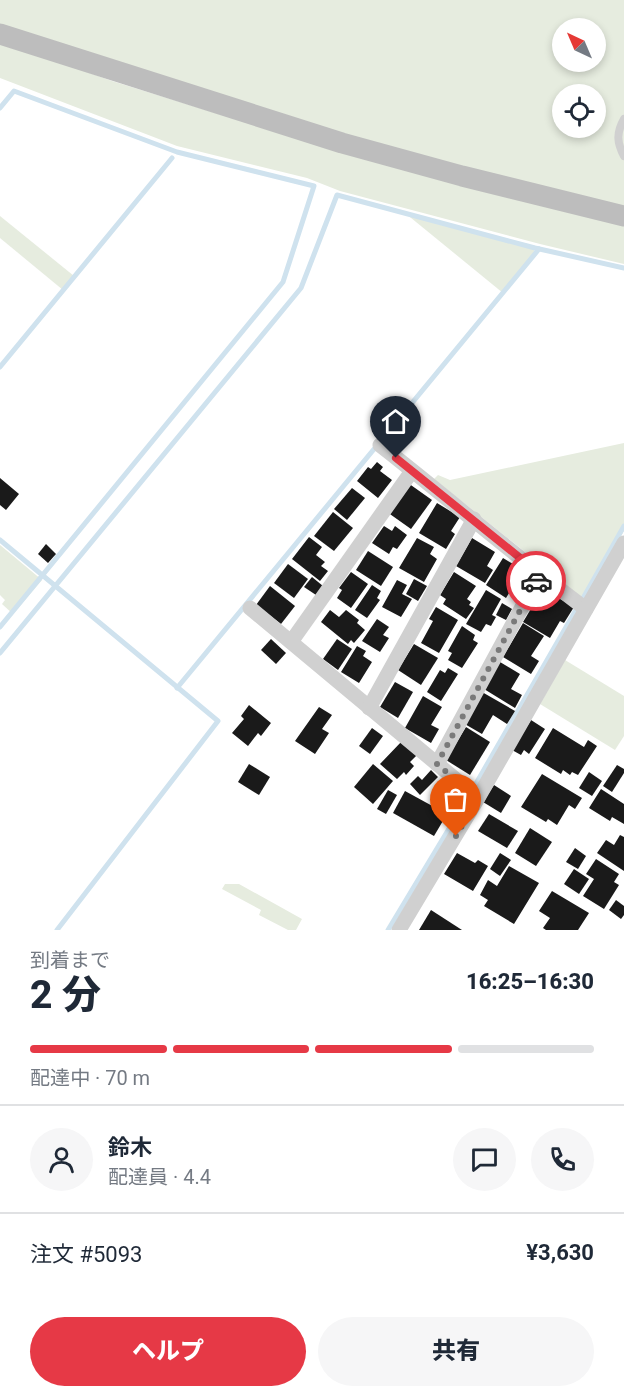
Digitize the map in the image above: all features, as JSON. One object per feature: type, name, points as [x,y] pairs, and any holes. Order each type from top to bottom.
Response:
[{"type":"street","points":[[0,34],[342,143],[462,176],[624,216]]},
{"type":"street","points":[[380,445],[586,609]]},
{"type":"street","points":[[291,642],[412,471]]},
{"type":"street","points":[[369,708],[474,519]]},
{"type":"street","points":[[399,930],[478,798],[624,543]]},
{"type":"street","points":[[437,764],[540,574]]},
{"type":"street","points":[[250,608],[478,798]]},
{"type":"lane","points":[[624,119],[617,135],[618,145],[624,156]]},
{"type":"shaded area","points":[[0,0],[624,0],[624,206],[402,152],[0,24]]},
{"type":"shaded area","points":[[0,41],[112,81],[296,138],[624,224],[624,264],[340,191],[307,178],[177,146],[0,78]]},
{"type":"shaded area","points":[[405,213],[535,248],[533,257],[503,293]]},
{"type":"shaded area","points":[[0,216],[74,276],[63,290],[0,238]]},
{"type":"shaded area","points":[[624,443],[624,531],[585,600],[434,479],[438,475],[450,480]]},
{"type":"shaded area","points":[[0,545],[42,580],[13,614],[2,604],[5,600],[0,595]]},
{"type":"shaded area","points":[[565,660],[624,696],[624,736],[615,750],[540,704]]},
{"type":"shaded area","points":[[225,884],[239,884],[302,919],[296,930],[288,930],[259,915],[261,910],[222,889]]},
{"type":"building","points":[[377,462],[383,467],[380,471],[392,480],[378,498],[357,481],[368,467],[371,469]]},
{"type":"building","points":[[0,478],[19,494],[6,510],[0,505]]},
{"type":"building","points":[[408,483],[432,500],[411,529],[387,512]]},
{"type":"building","points":[[352,488],[365,498],[347,520],[334,509]]},
{"type":"building","points":[[437,503],[460,517],[451,531],[455,534],[446,549],[419,533]]},
{"type":"building","points":[[333,512],[353,528],[334,551],[314,536]]},
{"type":"building","points":[[384,526],[392,531],[395,526],[407,535],[397,549],[393,547],[389,554],[372,543]]},
{"type":"building","points":[[309,537],[322,547],[316,555],[325,562],[321,566],[328,571],[320,581],[292,559]]},
{"type":"building","points":[[417,538],[434,547],[430,554],[437,559],[424,582],[399,568]]},
{"type":"building","points":[[472,538],[495,552],[487,566],[493,570],[485,583],[456,566]]},
{"type":"building","points":[[46,544],[56,554],[48,563],[38,554]]},
{"type":"building","points":[[368,551],[393,567],[381,586],[356,570]]},
{"type":"building","points":[[503,558],[521,569],[506,598],[486,585]]},
{"type":"building","points":[[288,564],[308,579],[294,598],[274,583]]},
{"type":"building","points":[[351,572],[368,584],[351,608],[337,598],[342,590],[339,588]]},
{"type":"building","points":[[454,572],[476,586],[467,599],[471,602],[469,605],[474,608],[466,619],[443,604],[446,599],[440,595]]},
{"type":"building","points":[[312,577],[323,586],[316,595],[304,587]]},
{"type":"building","points":[[414,579],[427,586],[418,601],[406,594]]},
{"type":"building","points":[[397,580],[407,585],[402,594],[412,599],[401,617],[382,607]]},
{"type":"building","points":[[372,585],[381,591],[377,598],[380,600],[367,618],[355,610]]},
{"type":"building","points":[[270,586],[295,606],[281,624],[256,605]]},
{"type":"building","points":[[543,589],[574,607],[564,623],[560,621],[550,638],[523,622]]},
{"type":"building","points":[[486,590],[501,599],[492,615],[496,617],[491,626],[486,624],[481,632],[466,624]]},
{"type":"building","points":[[502,603],[512,609],[506,620],[496,615]]},
{"type":"building","points":[[436,607],[458,620],[439,653],[421,643],[433,621],[429,619]]},
{"type":"building","points":[[330,610],[339,617],[346,610],[359,620],[357,623],[365,630],[354,643],[351,640],[348,644],[321,622]]},
{"type":"building","points":[[377,619],[389,627],[383,635],[389,638],[380,652],[362,641]]},
{"type":"building","points":[[523,623],[544,636],[531,656],[539,661],[531,674],[503,657]]},
{"type":"building","points":[[462,626],[475,635],[473,640],[478,643],[462,668],[448,660],[452,653],[448,651]]},
{"type":"building","points":[[271,639],[286,653],[276,664],[261,650]]},
{"type":"building","points":[[337,639],[352,649],[338,670],[323,659]]},
{"type":"building","points":[[414,644],[438,658],[421,685],[398,670]]},
{"type":"building","points":[[357,646],[366,651],[363,656],[372,662],[359,683],[341,672]]},
{"type":"building","points":[[500,662],[520,674],[511,689],[522,695],[515,708],[484,689]]},
{"type":"building","points":[[448,668],[458,674],[441,701],[427,692],[440,670],[445,673]]},
{"type":"building","points":[[395,682],[413,692],[398,718],[380,707]]},
{"type":"building","points":[[482,692],[515,711],[507,724],[493,715],[482,734],[463,723]]},
{"type":"building","points":[[423,696],[442,707],[431,725],[439,729],[431,743],[405,728]]},
{"type":"building","points":[[249,705],[271,723],[261,736],[258,733],[248,746],[232,733],[244,719],[241,716]]},
{"type":"building","points":[[319,707],[332,715],[322,729],[329,733],[315,754],[295,741]]},
{"type":"building","points":[[531,720],[545,729],[529,754],[524,750],[521,755],[512,750]]},
{"type":"building","points":[[466,727],[490,742],[470,775],[446,760]]},
{"type":"building","points":[[372,728],[383,736],[370,754],[359,746]]},
{"type":"building","points":[[553,728],[584,747],[588,740],[597,746],[578,775],[572,772],[570,775],[563,770],[561,774],[535,758]]},
{"type":"building","points":[[402,741],[417,755],[410,762],[414,766],[406,775],[404,772],[397,779],[380,764]]},
{"type":"building","points":[[249,764],[270,777],[259,795],[238,782]]},
{"type":"building","points":[[373,764],[393,781],[373,804],[354,787]]},
{"type":"building","points":[[617,765],[624,769],[624,773],[612,792],[603,786]]},
{"type":"building","points":[[431,770],[438,777],[420,795],[410,784],[418,776],[422,780]]},
{"type":"building","points":[[589,772],[602,781],[592,796],[579,788]]},
{"type":"building","points":[[542,774],[582,798],[575,809],[569,805],[557,825],[548,819],[546,822],[521,807]]},
{"type":"building","points":[[494,785],[511,796],[501,813],[483,802]]},
{"type":"building","points":[[601,789],[624,804],[624,824],[612,817],[610,821],[589,808]]},
{"type":"building","points":[[388,790],[397,795],[386,814],[377,809]]},
{"type":"building","points":[[405,791],[447,814],[434,836],[393,813]]},
{"type":"building","points":[[489,814],[518,831],[507,848],[478,831]]},
{"type":"building","points":[[530,828],[552,842],[536,866],[515,853]]},
{"type":"building","points":[[620,835],[624,837],[624,871],[597,853],[606,840],[614,845]]},
{"type":"building","points":[[575,848],[586,856],[578,869],[566,862]]},
{"type":"building","points":[[457,853],[475,863],[478,860],[488,866],[473,891],[444,874]]},
{"type":"building","points":[[500,853],[511,860],[500,876],[490,869]]},
{"type":"building","points":[[596,859],[619,874],[614,882],[619,885],[604,909],[583,896],[594,879],[586,874]]},
{"type":"building","points":[[509,866],[539,883],[514,924],[484,906],[488,900],[480,895],[488,880],[497,886]]},
{"type":"building","points":[[574,869],[589,879],[579,894],[564,884]]},
{"type":"building","points":[[552,891],[589,913],[578,930],[546,930],[543,928],[550,918],[539,911]]},
{"type":"building","points":[[616,900],[624,906],[624,915],[621,919],[609,910]]},
{"type":"building","points":[[431,910],[462,930],[419,930]]},
{"type":"waterway","points":[[0,108],[14,91],[177,152],[314,186],[283,282],[0,627]]},
{"type":"waterway","points":[[0,367],[172,158]]},
{"type":"waterway","points":[[0,653],[301,288],[337,195],[535,248],[624,268]]},
{"type":"waterway","points":[[177,688],[539,249]]},
{"type":"waterway","points":[[582,600],[624,526]]},
{"type":"waterway","points":[[0,540],[218,721],[57,930]]},
{"type":"waterway","points":[[474,787],[577,608]]},
{"type":"waterway","points":[[388,930],[468,797]]},
{"type":"way so far","points":[[456,836],[478,798],[437,764],[536,581]]},
{"type":"route","points":[[396,458],[540,574],[536,581]]}]
